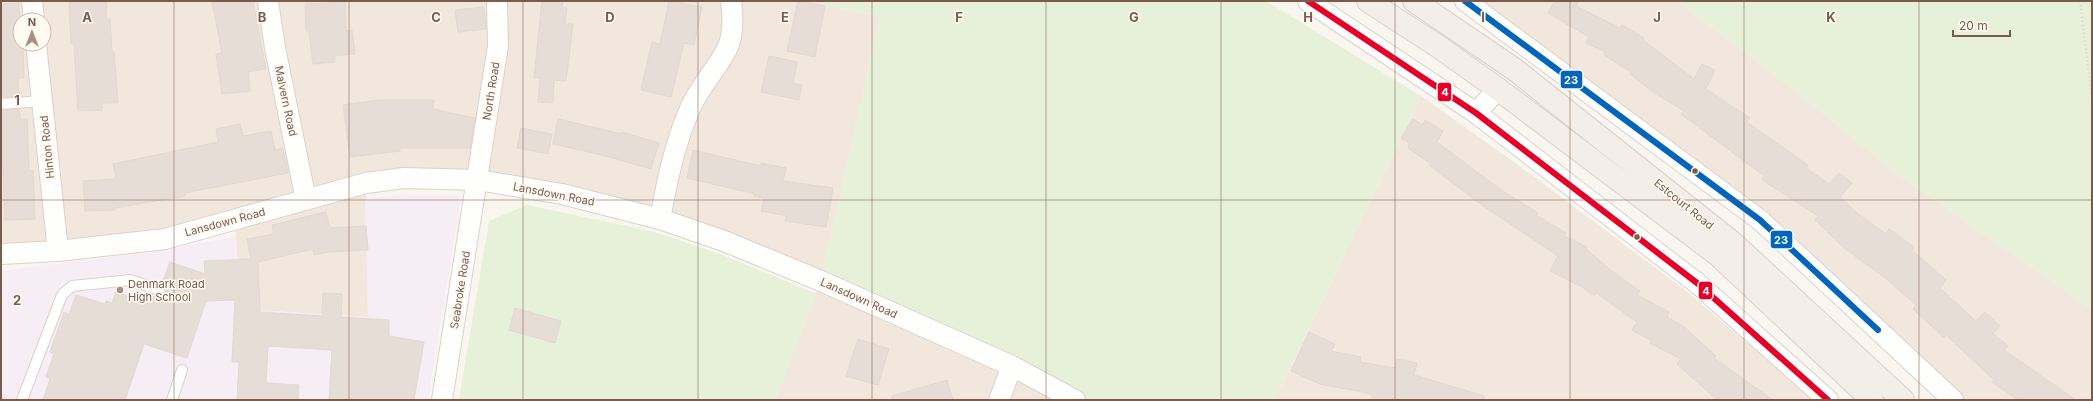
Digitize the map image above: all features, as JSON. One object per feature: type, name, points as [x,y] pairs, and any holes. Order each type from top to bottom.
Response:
[{"type":"main road","name":"Estcourt Road","points":[[1368,1],[1439,47],[1498,89],[1718,255],[1872,400]]},
{"type":"main road","name":"Estcourt Road","points":[[1414,1],[1514,69],[1733,243],[1903,400]]},
{"type":"street","points":[[32,1],[33,12]]},
{"type":"street","name":"Malvern Road","points":[[268,1],[275,48],[306,200]]},
{"type":"street","name":"North Road","points":[[478,180],[498,46],[497,1]]},
{"type":"street","points":[[660,219],[673,154],[689,110],[705,80],[728,48],[734,17],[731,1]]},
{"type":"street","points":[[1308,1],[1476,113],[1698,283],[1828,400]]},
{"type":"street","points":[[1450,25],[1464,1],[1760,220],[1953,400]]},
{"type":"street","name":"Hinton Road","points":[[37,52],[58,251]]},
{"type":"street","points":[[1476,113],[1498,89]]},
{"type":"street","name":"Lansdown Road","points":[[1,254],[58,251],[165,239],[366,183],[404,178],[478,180],[562,194],[660,219],[724,241],[814,278],[1012,366],[1075,400]]},
{"type":"street","name":"Seabroke Road","points":[[442,400],[478,180]]},
{"type":"street","points":[[999,400],[1012,366]]},
{"type":"lane","points":[[1,104],[42,101]]},
{"type":"lane","points":[[22,400],[62,295],[72,286],[131,280],[159,290]]},
{"type":"lane","points":[[172,400],[182,370]]},
{"type":"path","points":[[2080,1],[2092,98]]},
{"type":"shaded area","points":[[1,1],[824,1],[823,4],[880,17],[821,281],[562,194],[366,183],[368,317],[240,309],[235,220],[1,254]]},
{"type":"shaded area","points":[[1465,1],[1677,1],[1798,93],[1897,174],[2092,309],[2092,400],[1953,400],[1760,220]]},
{"type":"shaded area","points":[[1421,96],[1536,178],[1690,294],[1813,400],[1281,400],[1276,398]]},
{"type":"shaded area","name":"Denmark Road High School","points":[[402,194],[461,196],[428,400],[1,400],[1,271],[165,250],[236,236],[240,309],[368,317],[365,200]]},
{"type":"shaded area","points":[[821,281],[1075,400],[775,400]]},
{"type":"green space","points":[[824,1],[1266,1],[1421,96],[1276,398],[1281,400],[1075,400],[821,281],[880,17],[823,4]]},
{"type":"green space","points":[[1677,1],[2092,1],[2092,309],[1897,174],[1798,93]]},
{"type":"green space","points":[[527,205],[655,232],[720,254],[817,294],[775,400],[459,400],[489,221]]},
{"type":"building","points":[[69,1],[107,1],[106,19],[110,19],[118,103],[102,103],[102,110],[78,111],[74,44],[71,44]]},
{"type":"building","points":[[212,1],[253,1],[266,69],[248,72],[250,91],[222,94],[216,54],[222,53]]},
{"type":"building","points":[[542,1],[563,1],[562,7],[567,8],[565,24],[573,24],[566,81],[554,80],[553,103],[538,102],[540,78],[534,78]]},
{"type":"building","points":[[669,1],[702,7],[694,45],[684,43],[671,97],[641,90],[652,42],[660,44]]},
{"type":"building","points":[[798,1],[825,6],[815,57],[787,51]]},
{"type":"building","points":[[1555,1],[1579,1],[1576,6],[1620,28],[1622,25],[1644,38],[1643,40],[1694,79],[1702,64],[1715,70],[1706,89],[1750,118],[1747,122],[1808,165],[1806,168],[1829,184],[1839,173],[1852,183],[1840,197],[1858,214],[1886,234],[1889,229],[1914,247],[1912,250],[1946,280],[1940,288],[1976,321],[1985,312],[2000,326],[1993,333],[2008,346],[2004,350],[2076,400],[2018,400],[1992,382],[1994,380],[1946,335],[1944,338],[1913,309],[1916,305],[1884,277],[1844,248],[1815,220],[1818,216],[1762,180],[1764,176],[1681,114],[1684,111],[1653,92],[1630,74],[1631,72],[1604,55],[1605,52],[1586,43],[1589,37],[1548,13]]},
{"type":"building","points":[[345,2],[346,31],[352,30],[355,54],[335,56],[335,62],[313,64],[309,31],[306,31],[305,4]]},
{"type":"building","points":[[19,3],[19,12],[12,12],[12,52],[23,52],[24,78],[18,78],[19,96],[1,97],[1,4]]},
{"type":"building","points":[[484,7],[486,29],[458,32],[455,10]]},
{"type":"building","points":[[769,56],[797,62],[793,83],[802,85],[799,100],[761,92]]},
{"type":"building","points":[[380,100],[434,100],[433,109],[475,118],[470,148],[400,148],[400,151],[350,157],[343,105]]},
{"type":"building","points":[[19,109],[20,119],[27,119],[29,170],[33,170],[35,219],[5,220],[3,169],[1,169],[1,110]]},
{"type":"building","points":[[558,119],[622,134],[622,132],[659,143],[651,169],[602,155],[553,144]]},
{"type":"building","points":[[1413,119],[1423,125],[1425,120],[1443,131],[1437,142],[1501,190],[1538,213],[1536,215],[1566,233],[1564,236],[1587,247],[1586,249],[1613,272],[1640,291],[1637,295],[1669,312],[1667,317],[1683,326],[1716,356],[1714,358],[1773,400],[1717,400],[1677,364],[1681,359],[1650,343],[1652,341],[1632,330],[1637,322],[1596,293],[1594,296],[1582,287],[1550,271],[1558,256],[1482,205],[1430,166],[1431,164],[1408,148],[1409,143],[1401,138]]},
{"type":"building","points":[[240,124],[243,136],[271,131],[275,150],[283,148],[288,173],[185,193],[185,196],[115,208],[115,210],[85,211],[83,181],[116,179],[113,164],[218,142],[216,129]]},
{"type":"building","points":[[521,128],[552,134],[548,154],[517,148]]},
{"type":"building","points":[[693,150],[761,166],[761,163],[786,168],[783,181],[833,188],[826,227],[785,221],[786,216],[761,211],[764,198],[754,196],[755,194],[687,178]]},
{"type":"building","points":[[326,212],[330,228],[366,226],[368,250],[327,252],[314,255],[313,249],[258,262],[260,312],[322,316],[323,293],[342,294],[341,317],[389,320],[389,336],[424,342],[414,400],[329,400],[332,350],[268,346],[266,383],[299,385],[298,400],[237,400],[239,362],[232,362],[235,300],[206,301],[187,358],[144,344],[125,400],[43,400],[50,379],[46,377],[54,354],[50,352],[64,312],[69,314],[76,295],[105,304],[106,301],[112,303],[116,292],[140,300],[143,293],[158,298],[165,292],[162,284],[170,262],[205,274],[204,261],[251,259],[247,239],[274,234],[272,225]]},
{"type":"building","points":[[515,308],[561,321],[555,343],[509,330]]},
{"type":"building","points":[[1309,332],[1335,344],[1331,351],[1361,357],[1360,362],[1395,368],[1397,359],[1417,363],[1414,375],[1484,396],[1484,400],[1387,400],[1372,397],[1372,394],[1320,384],[1291,371]]},
{"type":"building","points":[[858,339],[889,349],[878,385],[846,376]]},
{"type":"building","points":[[947,380],[953,400],[892,400],[892,396]]},
{"type":"transit line","name":"4","points":[[1308,1],[1476,113],[1697,283],[1828,400]]},
{"type":"transit line","name":"23","points":[[1465,1],[1760,220],[1878,330]]},
{"type":"place","name":"Denmark Road High School","points":[[120,290]]}]
